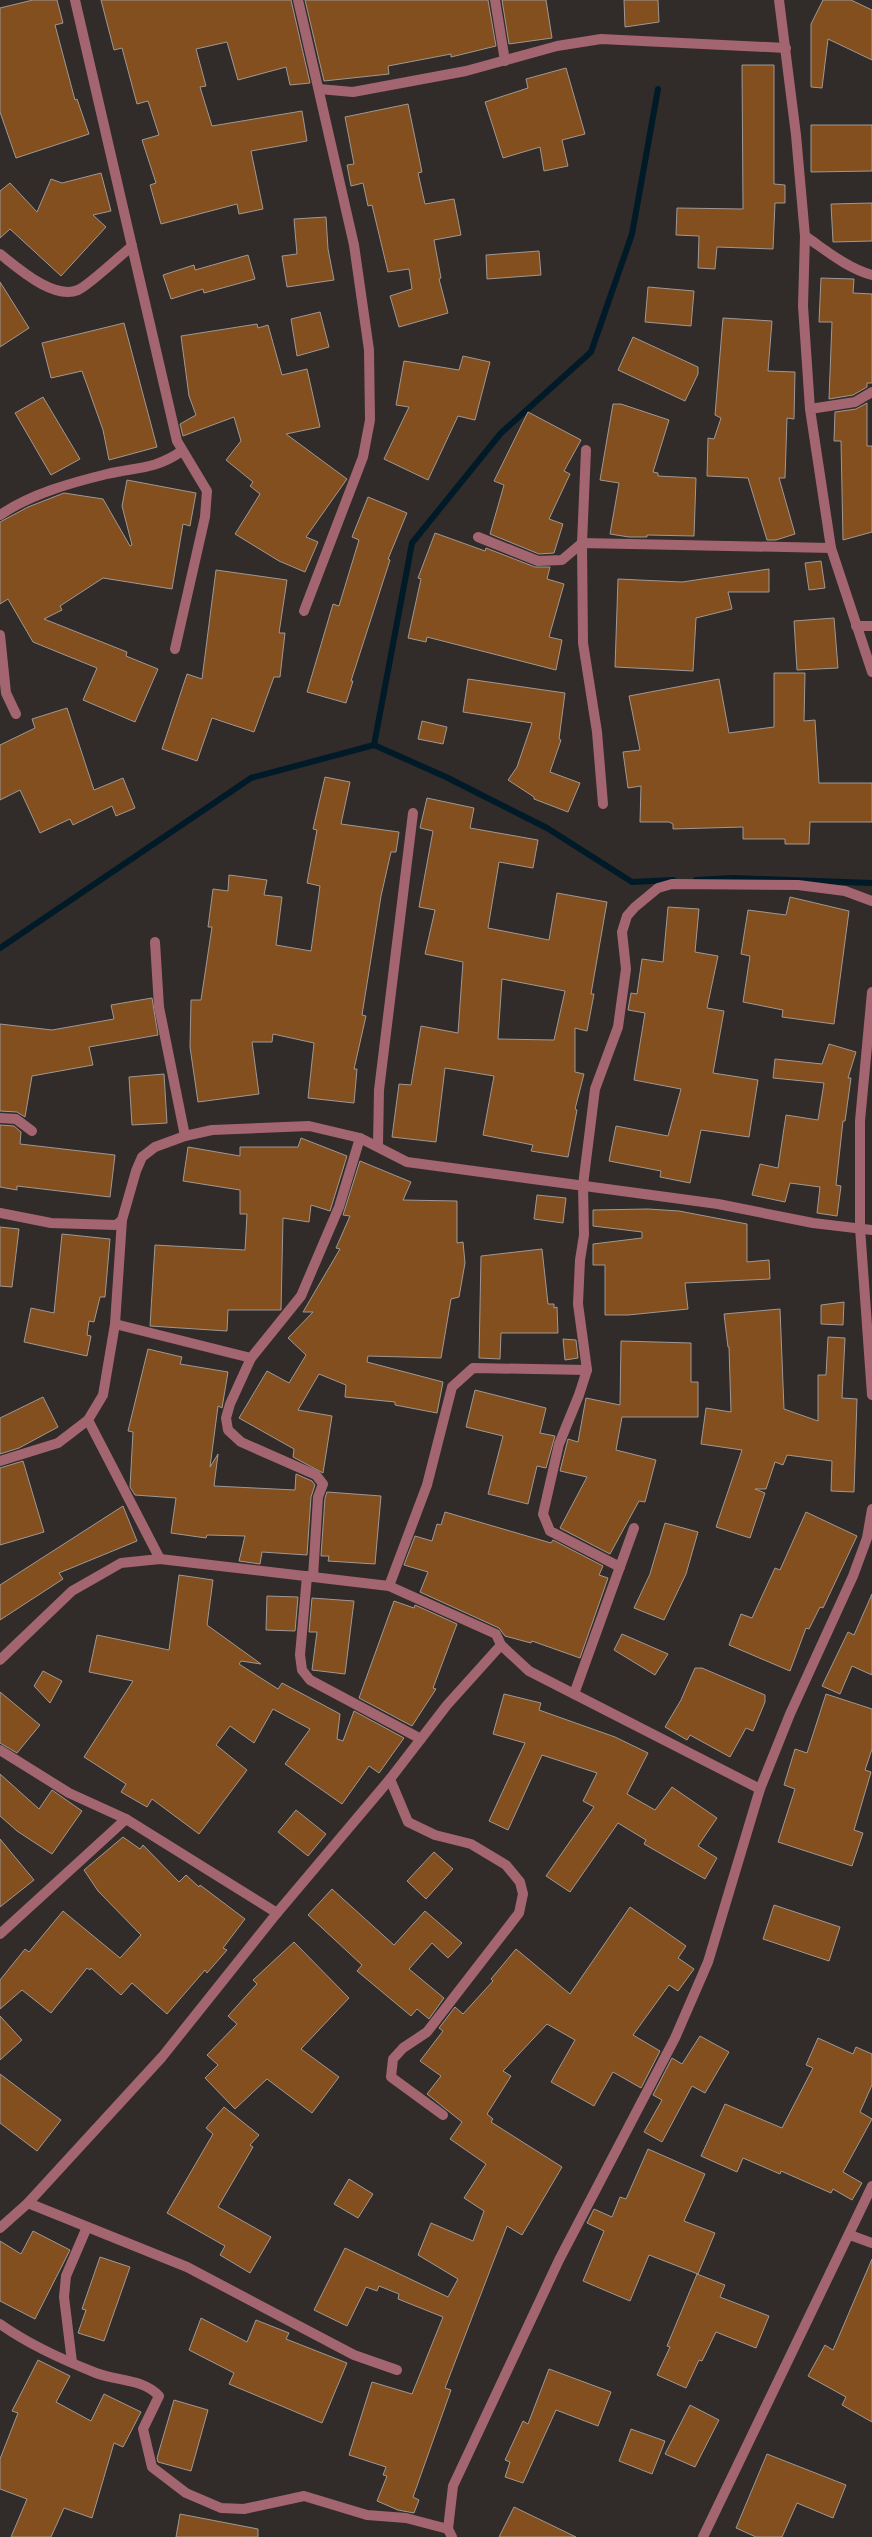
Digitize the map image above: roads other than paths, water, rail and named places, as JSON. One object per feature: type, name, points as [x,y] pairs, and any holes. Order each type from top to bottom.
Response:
[{"type":"street","points":[[74,0],[176,441],[207,491],[205,517],[175,649]]},
{"type":"street","points":[[298,0],[355,254],[370,350],[370,420],[363,457],[304,611]]},
{"type":"street","points":[[495,0],[505,61]]},
{"type":"street","points":[[779,0],[786,48],[805,236],[803,306],[810,410],[832,548],[872,672]]},
{"type":"street","points":[[319,90],[353,92],[466,71],[557,46],[601,39],[690,41],[786,48]]},
{"type":"street","points":[[805,236],[840,260],[872,276]]},
{"type":"street","points":[[0,254],[41,284],[61,291],[70,291],[78,290],[132,246]]},
{"type":"street","points":[[810,410],[855,402],[872,392]]},
{"type":"street","points":[[586,450],[582,543],[583,643],[597,732],[603,804]]},
{"type":"street","points":[[0,515],[23,500],[107,474],[152,467],[168,461],[182,451]]},
{"type":"street","points":[[478,537],[538,561],[562,560],[582,543],[832,548]]},
{"type":"street","points":[[856,626],[872,626]]},
{"type":"street","points":[[0,634],[6,692],[16,714]]},
{"type":"street","points":[[378,1145],[379,1090],[412,813]]},
{"type":"street","points":[[620,1567],[550,1531],[543,1514],[558,1444],[579,1395],[587,1370],[578,1304],[580,1260],[584,1235],[583,1185],[595,1089],[618,1027],[626,969],[622,932],[627,916],[658,888],[672,884],[798,886],[845,891],[872,901]]},
{"type":"street","points":[[155,942],[159,1007],[185,1136]]},
{"type":"street","points":[[872,992],[860,1121],[860,1228],[872,1395]]},
{"type":"street","points":[[0,1118],[16,1119],[32,1131]]},
{"type":"street","points":[[0,1461],[58,1443],[88,1420],[104,1395],[115,1324],[122,1220],[142,1157],[155,1147],[185,1136],[212,1130],[309,1126],[360,1138],[378,1145],[407,1162],[718,1204],[813,1223],[872,1230]]},
{"type":"street","points":[[360,1138],[339,1207],[301,1296],[251,1358],[230,1404],[226,1418],[228,1430],[241,1442],[316,1475],[323,1484],[318,1497],[300,1655],[302,1670],[310,1680],[421,1739]]},
{"type":"street","points":[[0,1213],[51,1223],[116,1225],[122,1220]]},
{"type":"street","points":[[115,1324],[251,1358]]},
{"type":"street","points":[[389,1586],[427,1485],[452,1387],[473,1368],[587,1370]]},
{"type":"street","points":[[88,1420],[160,1559]]},
{"type":"street","points":[[0,2324],[14,2334],[96,2373],[151,2387],[159,2396],[143,2429],[152,2467],[186,2493],[221,2508],[244,2509],[304,2496],[367,2515],[406,2518],[450,2533],[453,2486],[558,2260],[675,2038],[708,1962],[760,1789],[790,1714],[870,1539],[872,1510]]},
{"type":"street","points":[[574,1694],[634,1528]]},
{"type":"street","points":[[0,1660],[72,1591],[121,1563],[160,1559],[389,1586],[496,1634],[501,1645],[529,1671],[760,1789]]},
{"type":"street","points":[[0,2228],[28,2203],[162,2058],[277,1913],[390,1779],[453,1698],[501,1645]]},
{"type":"street","points":[[0,1750],[69,1793],[126,1819],[277,1913]]},
{"type":"street","points":[[390,1779],[408,1822],[436,1835],[471,1844],[506,1865],[520,1882],[523,1894],[519,1913],[428,2032],[403,2048],[393,2059],[391,2077],[444,2115]]},
{"type":"street","points":[[0,1934],[126,1819]]},
{"type":"street","points":[[703,2537],[872,2186]]},
{"type":"street","points":[[28,2203],[187,2268],[354,2355],[397,2370]]},
{"type":"street","points":[[72,2362],[65,2290],[66,2276],[87,2227]]},
{"type":"street","points":[[850,2235],[872,2243]]},
{"type":"waterway","points":[[374,745],[412,543],[501,433],[591,352],[632,234],[658,89]]},
{"type":"waterway","points":[[0,948],[251,778],[374,745],[446,777],[547,828],[632,882],[673,880]]},
{"type":"waterway","points":[[696,880],[732,878],[872,883]]}]
